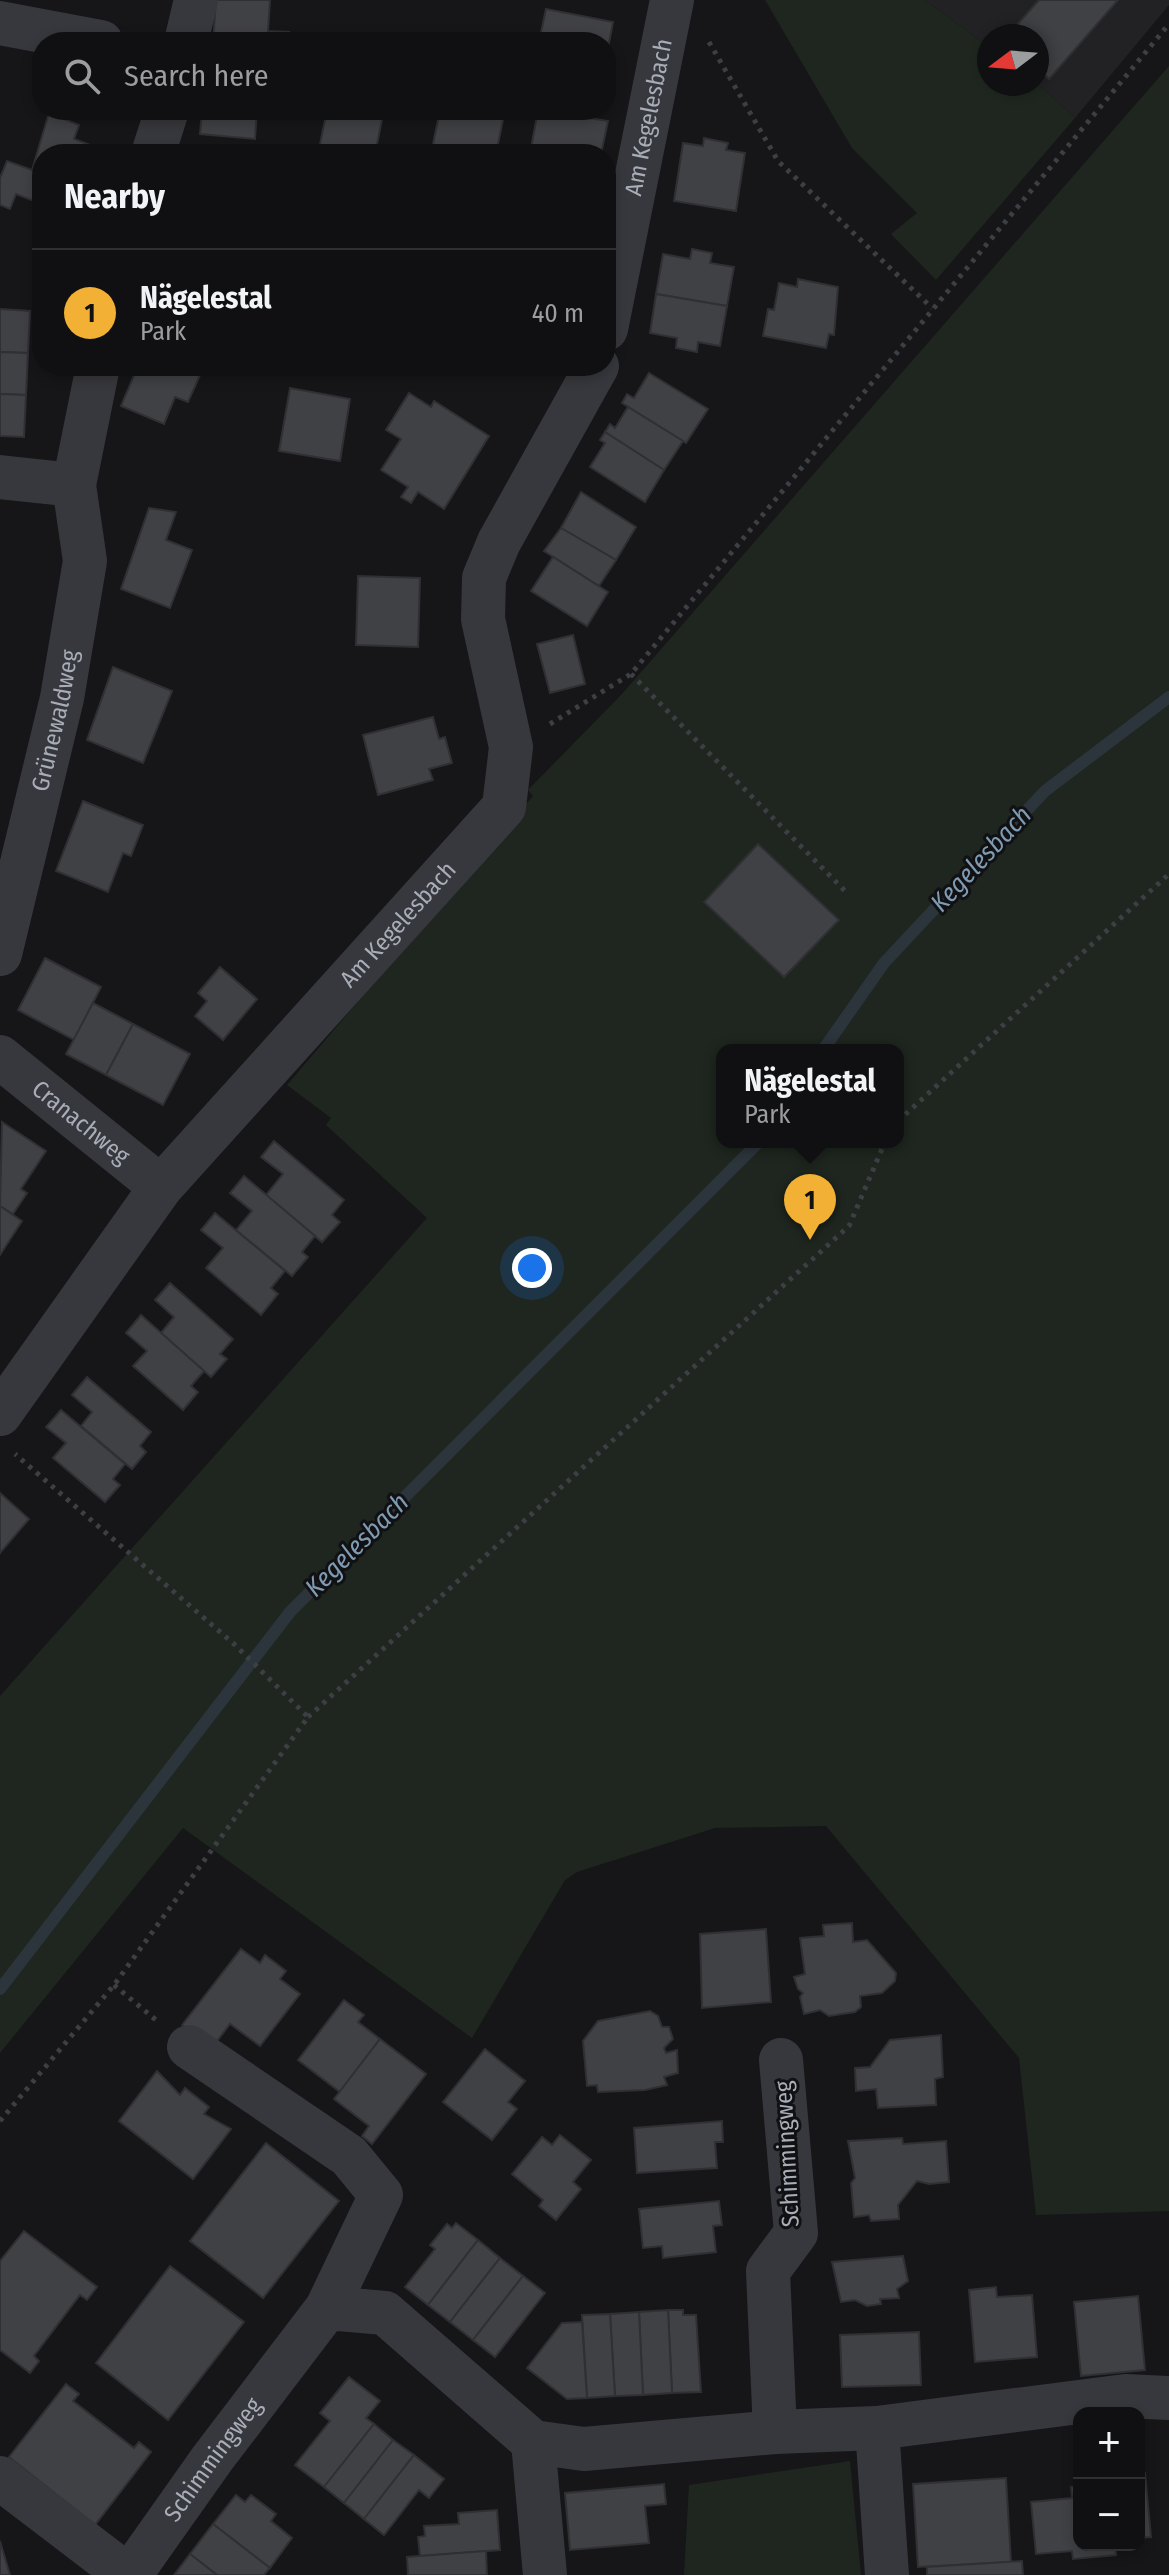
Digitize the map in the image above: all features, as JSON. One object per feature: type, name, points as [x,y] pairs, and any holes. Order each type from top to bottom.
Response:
[{"type":"street","points":[[188,32],[196,0]]},
{"type":"street","name":"Am Kegelesbach","points":[[616,279],[672,0]]},
{"type":"street","points":[[0,23],[48,32]]},
{"type":"street","points":[[156,144],[164,120]]},
{"type":"street","name":"Grünewaldweg","points":[[0,954],[62,698],[85,561],[74,485],[96,376]]},
{"type":"street","name":"Am Kegelesbach","points":[[6,1432],[161,1187],[504,807],[511,747],[483,619],[484,578],[499,542],[591,376]]},
{"type":"street","points":[[0,477],[74,485]]},
{"type":"street","name":"Cranachweg","points":[[0,1057],[161,1187]]},
{"type":"street","name":"Schimmingweg","points":[[0,2478],[129,2575],[212,2459],[327,2308],[381,2195],[349,2156],[189,2047]]},
{"type":"street","name":"Schimmingweg","points":[[775,2432],[768,2271],[796,2233],[781,2060]]},
{"type":"street","points":[[327,2308],[385,2313],[533,2442],[584,2449],[775,2432],[877,2428],[1125,2396],[1169,2398]]},
{"type":"street","points":[[877,2428],[887,2575]]},
{"type":"street","points":[[533,2442],[545,2575]]},
{"type":"path","points":[[511,747],[631,674],[1169,24]]},
{"type":"path","points":[[708,40],[778,161],[932,308]]},
{"type":"path","points":[[631,674],[846,892]]},
{"type":"path","points":[[904,1116],[1169,874]]},
{"type":"path","points":[[0,2121],[114,1985],[308,1717],[849,1226],[882,1148]]},
{"type":"path","points":[[6,1432],[308,1717]]},
{"type":"path","points":[[114,1985],[189,2047]]},
{"type":"shaded area","points":[[765,0],[925,0],[977,38],[977,96],[1049,94],[1075,118],[936,280],[891,234],[917,213],[852,148]]},
{"type":"shaded area","points":[[925,0],[1169,0],[1169,5],[1075,118],[1049,94],[1049,24],[977,24],[977,38]]},
{"type":"shaded area","points":[[1169,66],[1169,2211],[1036,2215],[1019,2058],[826,1826],[715,1828],[577,1872],[565,1880],[472,2038],[183,1828],[0,2053],[0,1696],[427,1218],[326,1125],[331,1118],[287,1085],[533,796],[528,790],[622,694]]},
{"type":"shaded area","points":[[850,2461],[861,2575],[684,2575],[689,2485]]},
{"type":"building","points":[[216,0],[270,0],[268,31],[289,32],[214,32]]},
{"type":"building","points":[[1039,0],[1118,0],[1049,79],[1049,24],[1018,24]]},
{"type":"building","points":[[546,9],[613,22],[611,32],[541,32]]},
{"type":"building","points":[[47,120],[66,120],[79,125],[74,139],[88,144],[40,144]]},
{"type":"building","points":[[201,120],[256,120],[255,139],[200,134]]},
{"type":"building","points":[[325,120],[382,120],[377,144],[320,144]]},
{"type":"building","points":[[438,120],[503,120],[498,144],[433,144]]},
{"type":"building","points":[[536,120],[608,121],[603,144],[532,144]]},
{"type":"building","points":[[704,138],[728,143],[726,150],[745,153],[736,211],[674,201],[683,143],[703,146]]},
{"type":"building","points":[[7,161],[32,170],[32,200],[16,194],[10,209],[0,205],[0,178]]},
{"type":"building","points":[[692,249],[712,253],[710,263],[734,267],[727,306],[656,294],[663,254],[690,259]]},
{"type":"building","points":[[798,279],[838,287],[834,335],[829,334],[826,348],[763,336],[768,309],[774,310],[779,283],[797,287]]},
{"type":"building","points":[[656,294],[727,306],[720,346],[698,342],[697,352],[676,348],[677,338],[650,333]]},
{"type":"building","points":[[0,309],[30,311],[28,353],[0,352]]},
{"type":"building","points":[[0,352],[28,353],[26,395],[0,394]]},
{"type":"building","points":[[649,373],[708,409],[686,443],[622,403],[627,394],[634,398]]},
{"type":"building","points":[[134,376],[200,376],[188,402],[175,397],[164,424],[121,406]]},
{"type":"building","points":[[290,388],[350,399],[340,461],[279,451]]},
{"type":"building","points":[[409,393],[431,407],[434,401],[489,436],[444,509],[418,492],[411,503],[401,497],[408,487],[381,470],[401,439],[386,430]]},
{"type":"building","points":[[0,394],[26,395],[24,437],[0,436]]},
{"type":"building","points":[[628,407],[683,441],[664,470],[605,432],[610,424],[615,428]]},
{"type":"building","points":[[605,432],[664,470],[645,502],[590,467],[605,443],[600,440]]},
{"type":"building","points":[[581,492],[636,527],[616,560],[561,528]]},
{"type":"building","points":[[149,508],[176,512],[166,540],[192,550],[170,608],[121,589]]},
{"type":"building","points":[[561,528],[616,560],[599,586],[544,551]]},
{"type":"building","points":[[553,557],[608,592],[587,626],[531,591]]},
{"type":"building","points":[[358,576],[420,578],[418,647],[356,645]]},
{"type":"building","points":[[573,635],[585,684],[550,693],[537,644]]},
{"type":"building","points":[[113,667],[172,691],[143,763],[87,740]]},
{"type":"building","points":[[433,717],[439,739],[445,737],[452,763],[429,769],[433,780],[378,795],[363,735]]},
{"type":"building","points":[[83,801],[143,825],[131,856],[123,853],[108,892],[56,871]]},
{"type":"building","points":[[758,844],[839,920],[784,977],[704,902]]},
{"type":"building","points":[[45,958],[101,987],[74,1040],[18,1010]]},
{"type":"building","points":[[220,967],[257,999],[223,1040],[195,1016],[207,1001],[198,993]]},
{"type":"building","points":[[93,1003],[133,1024],[106,1075],[66,1054]]},
{"type":"building","points":[[133,1024],[190,1054],[163,1105],[106,1075]]},
{"type":"building","points":[[2,1122],[46,1151],[21,1189],[27,1193],[13,1214],[0,1206]]},
{"type":"building","points":[[274,1141],[344,1200],[332,1215],[340,1222],[322,1242],[266,1195],[283,1174],[261,1157]]},
{"type":"building","points":[[244,1176],[315,1236],[302,1252],[308,1257],[292,1276],[236,1230],[252,1211],[230,1193]]},
{"type":"building","points":[[0,1206],[22,1221],[0,1255]]},
{"type":"building","points":[[215,1213],[285,1271],[271,1288],[278,1294],[261,1315],[206,1268],[223,1248],[201,1230]]},
{"type":"building","points":[[170,1283],[233,1339],[220,1354],[227,1359],[211,1377],[161,1333],[174,1317],[155,1300]]},
{"type":"building","points":[[141,1315],[204,1371],[191,1386],[198,1392],[183,1410],[133,1366],[147,1351],[126,1333]]},
{"type":"building","points":[[87,1377],[151,1432],[140,1446],[146,1452],[132,1469],[81,1426],[92,1412],[72,1395]]},
{"type":"building","points":[[61,1410],[125,1464],[113,1479],[120,1485],[105,1502],[53,1458],[66,1443],[46,1427]]},
{"type":"building","points":[[0,1493],[29,1519],[0,1553]]},
{"type":"building","points":[[852,1923],[853,1942],[867,1940],[896,1973],[895,1981],[882,1993],[860,1996],[861,2007],[855,2012],[829,2016],[820,2010],[804,2014],[800,1997],[803,1993],[794,1977],[805,1974],[800,1938],[824,1936],[823,1925]]},
{"type":"building","points":[[766,1929],[771,2002],[702,2008],[700,1934]]},
{"type":"building","points":[[241,1949],[260,1963],[265,1955],[286,1971],[280,1979],[300,1994],[260,2046],[230,2024],[211,2049],[182,2025]]},
{"type":"building","points":[[344,2000],[364,2015],[358,2022],[380,2039],[340,2092],[298,2060]]},
{"type":"building","points":[[650,2011],[658,2016],[662,2027],[669,2027],[673,2039],[664,2048],[666,2053],[677,2050],[678,2073],[664,2077],[667,2085],[645,2090],[598,2092],[597,2085],[587,2086],[583,2041],[598,2021]]},
{"type":"building","points":[[941,2035],[943,2077],[935,2079],[936,2105],[878,2108],[876,2089],[856,2091],[855,2068],[870,2067],[890,2040]]},
{"type":"building","points":[[380,2039],[426,2074],[372,2144],[362,2136],[369,2126],[334,2099]]},
{"type":"building","points":[[485,2049],[525,2081],[508,2102],[517,2109],[492,2140],[443,2102]]},
{"type":"building","points":[[157,2071],[180,2095],[185,2088],[209,2107],[204,2114],[231,2129],[193,2179],[119,2121]]},
{"type":"building","points":[[722,2121],[723,2142],[715,2142],[717,2168],[637,2173],[634,2128]]},
{"type":"building","points":[[560,2135],[591,2160],[573,2182],[581,2189],[556,2220],[539,2206],[543,2200],[512,2174],[542,2137],[552,2145]]},
{"type":"building","points":[[902,2138],[903,2144],[946,2141],[949,2182],[929,2184],[917,2181],[898,2205],[899,2219],[871,2221],[869,2215],[854,2217],[851,2183],[855,2178],[848,2141]]},
{"type":"building","points":[[266,2143],[339,2201],[263,2298],[190,2241]]},
{"type":"building","points":[[719,2201],[722,2225],[713,2226],[716,2252],[663,2258],[662,2246],[643,2248],[639,2209]]},
{"type":"building","points":[[456,2223],[478,2240],[428,2305],[405,2287],[435,2249],[430,2245],[447,2224],[452,2228]]},
{"type":"building","points":[[24,2231],[97,2287],[87,2300],[80,2295],[34,2356],[39,2361],[30,2373],[0,2350],[0,2261]]},
{"type":"building","points":[[478,2240],[500,2258],[450,2322],[428,2305]]},
{"type":"building","points":[[903,2256],[908,2281],[897,2289],[899,2298],[880,2299],[881,2304],[867,2306],[855,2300],[841,2302],[832,2262]]},
{"type":"building","points":[[500,2258],[523,2276],[473,2340],[450,2322]]},
{"type":"building","points":[[170,2266],[244,2322],[168,2420],[96,2363]]},
{"type":"building","points":[[523,2276],[545,2293],[495,2357],[473,2340]]},
{"type":"building","points":[[996,2287],[997,2297],[1032,2295],[1037,2357],[975,2362],[969,2290]]},
{"type":"building","points":[[1138,2296],[1145,2370],[1081,2376],[1074,2302]]},
{"type":"building","points":[[668,2310],[683,2310],[683,2315],[696,2315],[701,2392],[672,2393]]},
{"type":"building","points":[[668,2310],[672,2393],[643,2395],[639,2312]]},
{"type":"building","points":[[639,2312],[643,2395],[615,2396],[610,2314]]},
{"type":"building","points":[[610,2314],[615,2396],[587,2398],[582,2315]]},
{"type":"building","points":[[582,2322],[587,2398],[567,2399],[527,2368],[562,2323]]},
{"type":"building","points":[[919,2332],[921,2385],[842,2387],[840,2335]]},
{"type":"building","points":[[349,2377],[380,2401],[366,2418],[374,2424],[324,2487],[295,2465],[330,2421],[320,2413]]},
{"type":"building","points":[[66,2384],[79,2394],[73,2401],[134,2448],[139,2442],[151,2452],[95,2525],[9,2457]]},
{"type":"building","points":[[374,2424],[393,2440],[344,2503],[324,2487]]},
{"type":"building","points":[[393,2440],[414,2455],[364,2519],[344,2503]]},
{"type":"building","points":[[414,2455],[444,2479],[429,2498],[419,2490],[384,2535],[364,2519]]},
{"type":"building","points":[[1145,2473],[1151,2537],[1145,2538]]},
{"type":"building","points":[[1006,2478],[1011,2562],[918,2567],[913,2484]]},
{"type":"building","points":[[664,2484],[666,2504],[645,2506],[649,2543],[570,2550],[565,2493]]},
{"type":"building","points":[[1073,2487],[1073,2551],[1116,2551],[1116,2555],[1073,2559],[1072,2551],[1036,2554],[1031,2502],[1072,2498]]},
{"type":"building","points":[[236,2495],[245,2502],[251,2495],[276,2514],[271,2521],[292,2538],[270,2568],[213,2524]]},
{"type":"building","points":[[497,2510],[500,2550],[420,2556],[418,2537],[425,2536],[424,2526],[459,2524],[458,2513]]},
{"type":"building","points":[[213,2524],[270,2568],[264,2575],[217,2575],[190,2554]]},
{"type":"building","points":[[0,2541],[10,2575],[0,2575]]},
{"type":"building","points":[[486,2551],[487,2575],[408,2575],[407,2557]]},
{"type":"building","points":[[190,2554],[217,2575],[174,2575]]},
{"type":"building","points":[[1022,2561],[1023,2575],[927,2575],[927,2567]]},
{"type":"waterway","name":"Kegelesbach","points":[[827,1044],[884,963],[1045,791],[1169,697]]},
{"type":"waterway","name":"Kegelesbach","points":[[0,1989],[290,1612],[753,1148]]},
{"type":"place","name":"Nägelestal","points":[[810,1240]]}]
